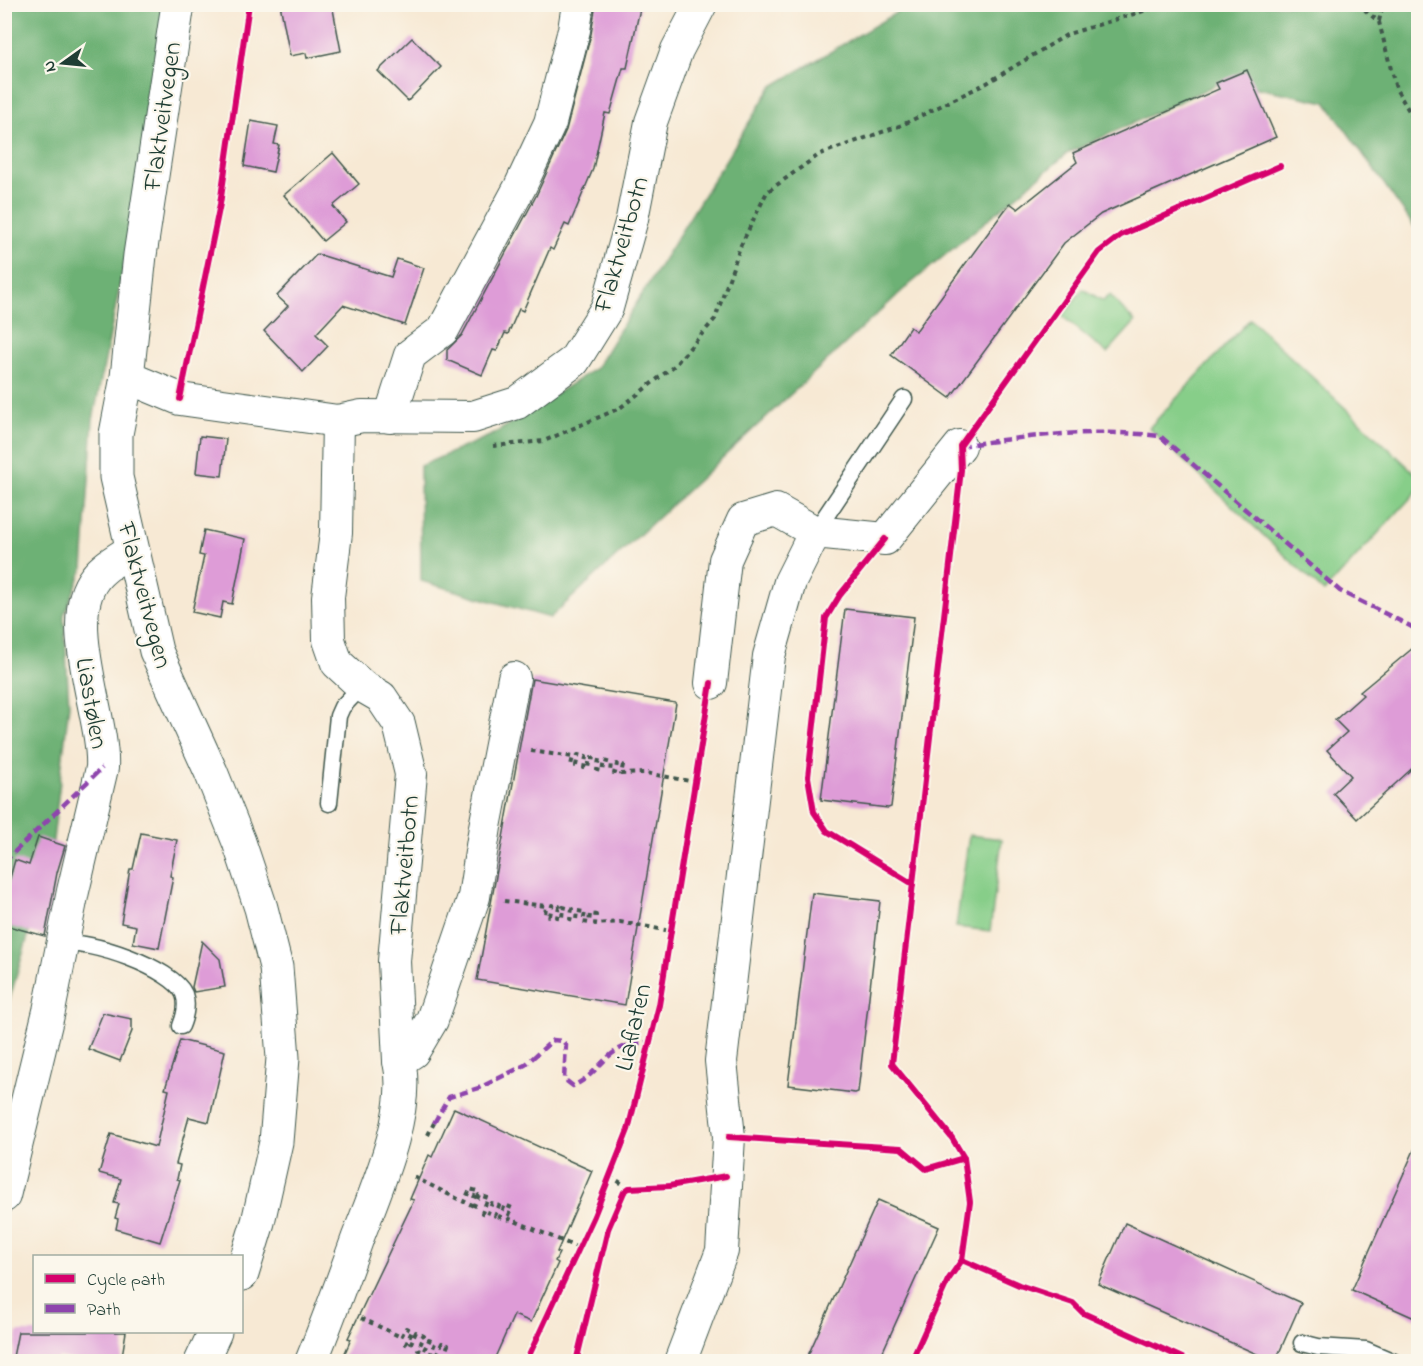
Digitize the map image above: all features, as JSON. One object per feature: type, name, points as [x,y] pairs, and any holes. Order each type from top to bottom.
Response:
[{"type":"main road","name":"Flaktveitvegen","points":[[178,4],[140,255],[127,377],[117,434],[116,477],[156,651],[212,772],[239,842],[261,908],[276,967],[283,1058],[276,1142],[258,1222],[243,1271]]},
{"type":"main road","points":[[201,1362],[215,1333]]},
{"type":"street","points":[[390,417],[410,355],[443,330],[520,186],[550,123],[574,30],[578,4]]},
{"type":"street","name":"Flaktveitbotn","points":[[127,377],[180,399],[338,421],[362,416],[473,417],[517,403],[574,361],[607,308],[632,219],[651,122],[677,50],[701,4]]},
{"type":"street","name":"Flaktveitbotn","points":[[338,421],[336,533],[327,597],[329,640],[337,663],[362,686],[381,697],[399,724],[411,774],[394,961],[399,1061]]},
{"type":"street","points":[[711,683],[725,560],[744,520],[776,510],[815,532],[885,538],[960,446]]},
{"type":"street","points":[[680,1362],[722,1251],[729,1137],[721,1061],[769,656],[790,582],[815,532]]},
{"type":"street","name":"Liastølen","points":[[4,1196],[49,1011],[102,768],[103,750],[83,646],[86,594],[94,578],[131,550]]},
{"type":"street","points":[[311,1362],[377,1191],[392,1144],[402,1075],[399,1061],[413,1052],[432,1020],[474,897],[514,678]]},
{"type":"lane","points":[[815,532],[904,399]]},
{"type":"lane","points":[[329,803],[338,716],[342,707],[362,686]]},
{"type":"lane","points":[[62,944],[72,942],[88,945],[143,964],[170,978],[180,989],[185,1000],[182,1026]]},
{"type":"lane","points":[[1302,1343],[1318,1347],[1366,1350],[1394,1362]]},
{"type":"path","points":[[487,446],[544,441],[620,408],[674,366],[715,319],[740,247],[767,192],[820,154],[902,125],[987,83],[1068,34],[1167,4]]},
{"type":"path","points":[[1358,4],[1379,22]]},
{"type":"path","points":[[1383,4],[1379,22],[1396,89],[1419,126]]},
{"type":"path","points":[[501,747],[573,757],[572,765],[576,766],[578,755],[586,756],[584,768],[588,768],[590,758],[598,759],[597,770],[602,771],[603,761],[611,763],[610,772],[615,773],[616,764],[623,765],[621,774],[646,773],[695,783]]},
{"type":"path","points":[[693,794],[697,771]]},
{"type":"path","points":[[474,897],[546,906],[545,915],[550,916],[552,905],[559,906],[557,917],[562,918],[563,907],[572,909],[570,919],[576,920],[577,911],[585,912],[583,922],[589,922],[590,914],[596,915],[595,924],[620,922],[671,931]]},
{"type":"path","points":[[669,941],[673,919]]},
{"type":"path","points":[[606,1186],[613,1167]]},
{"type":"path","points":[[411,1175],[464,1202],[470,1189],[477,1191],[470,1207],[473,1208],[479,1195],[488,1198],[482,1213],[487,1215],[492,1203],[499,1206],[495,1216],[500,1219],[505,1206],[512,1208],[507,1220],[510,1219],[579,1248]]},
{"type":"path","points":[[610,1176],[626,1190],[639,1188]]},
{"type":"path","points":[[574,1259],[584,1238]]},
{"type":"path","points":[[372,1323],[401,1337],[406,1328],[412,1331],[406,1344],[410,1345],[416,1332],[424,1336],[418,1350],[423,1352],[429,1340],[435,1343],[430,1353],[436,1356],[441,1342],[448,1346],[443,1357],[459,1362]]},
{"type":"green space","points":[[5,5],[176,5],[93,420],[83,569],[64,615],[69,705],[51,857],[5,1015]]},
{"type":"green space","points":[[909,5],[1418,5],[1418,232],[1326,102],[1224,81],[1068,153],[903,290],[550,618],[421,581],[420,466],[494,434],[596,368],[771,87]]},
{"type":"green space","points":[[1083,289],[1103,301],[1110,295],[1135,322],[1107,353],[1062,316]]},
{"type":"green space","points":[[1250,319],[1418,476],[1418,490],[1324,592],[1149,428]]},
{"type":"green space","points":[[969,835],[1002,839],[990,931],[956,927]]},
{"type":"building","points":[[280,4],[332,4],[341,51],[307,58],[306,53],[290,56]]},
{"type":"building","points":[[596,4],[641,4],[627,68],[623,68],[610,114],[605,113],[593,169],[569,226],[565,224],[553,250],[550,248],[523,311],[519,309],[508,334],[505,333],[497,351],[493,350],[482,375],[447,360],[447,350],[462,335],[536,196],[566,130],[591,34]]},
{"type":"building","points":[[412,38],[441,67],[408,101],[378,71]]},
{"type":"building","points":[[1247,70],[1276,137],[1101,214],[1064,243],[950,398],[891,355],[910,327],[916,331],[1010,203],[1018,209],[1077,162],[1073,153],[1219,89],[1216,83]]},
{"type":"building","points":[[251,121],[278,126],[274,144],[279,145],[273,172],[244,166]]},
{"type":"building","points":[[333,153],[359,184],[333,206],[346,222],[323,241],[284,195]]},
{"type":"building","points":[[317,254],[391,277],[397,259],[424,268],[405,325],[343,305],[316,334],[328,346],[303,372],[264,331],[288,306],[277,296]]},
{"type":"building","points":[[200,436],[226,439],[222,476],[196,473]]},
{"type":"building","points":[[204,530],[245,539],[232,604],[223,602],[220,618],[192,612],[204,556],[199,555]]},
{"type":"building","points":[[845,609],[914,617],[891,807],[888,808],[821,800]]},
{"type":"building","points":[[1419,643],[1419,762],[1357,819],[1333,793],[1351,776],[1327,750],[1347,732],[1335,720],[1363,695],[1360,692]]},
{"type":"building","points":[[532,679],[676,703],[625,1005],[477,980]]},
{"type":"building","points":[[141,833],[177,840],[170,876],[173,877],[159,948],[133,943],[136,926],[121,923],[130,869],[133,869]]},
{"type":"building","points":[[38,837],[65,846],[57,873],[45,936],[4,925],[4,898],[15,860],[29,865]]},
{"type":"building","points":[[812,893],[880,901],[858,1092],[855,1093],[788,1085]]},
{"type":"building","points":[[202,941],[220,959],[225,987],[194,992],[192,987]]},
{"type":"building","points":[[103,1013],[132,1019],[132,1031],[120,1061],[88,1049]]},
{"type":"building","points":[[180,1040],[225,1051],[209,1122],[189,1117],[176,1164],[180,1165],[177,1179],[180,1180],[160,1242],[116,1229],[118,1219],[115,1218],[119,1204],[114,1203],[121,1179],[99,1173],[111,1134],[156,1147],[169,1090],[165,1089]]},
{"type":"building","points":[[454,1108],[592,1171],[557,1252],[559,1253],[555,1261],[558,1263],[531,1322],[514,1315],[493,1362],[341,1362],[351,1339],[348,1338],[414,1200],[410,1199],[429,1155],[432,1157]]},
{"type":"building","points":[[1419,1139],[1419,1320],[1352,1290]]},
{"type":"building","points":[[878,1200],[939,1227],[878,1362],[805,1362]]},
{"type":"building","points":[[1125,1223],[1301,1303],[1275,1362],[1098,1284]]},
{"type":"building","points":[[18,1332],[126,1333],[121,1362],[82,1362],[58,1357],[57,1362],[12,1362]]},
{"type":"marked path","points":[[960,446],[1060,434],[1110,433],[1160,436],[1340,591],[1418,630]]},
{"type":"marked path","points":[[4,862],[102,768]]},
{"type":"marked path","points":[[434,1123],[449,1097],[479,1088],[525,1065],[553,1040],[563,1041],[566,1045],[564,1079],[573,1086],[584,1080],[613,1053],[634,1044],[649,1042]]},
{"type":"cycle path","points":[[180,399],[220,204],[249,4]]},
{"type":"cycle path","points":[[911,1362],[948,1280],[962,1260],[970,1202],[964,1158],[952,1138],[892,1064],[961,470],[960,446],[1099,252],[1121,235],[1280,166]]},
{"type":"cycle path","points":[[885,539],[840,595],[826,618],[808,777],[814,812],[827,831],[913,884]]},
{"type":"cycle path","name":"Liaflaten","points":[[526,1362],[594,1216],[628,1130],[659,1005],[711,683]]},
{"type":"cycle path","points":[[729,1137],[901,1148],[926,1169],[964,1158]]},
{"type":"cycle path","points":[[576,1362],[608,1229],[624,1192],[629,1188],[669,1186],[726,1176]]},
{"type":"cycle path","points":[[962,1260],[1019,1285],[1073,1303],[1083,1313],[1191,1362]]}]
